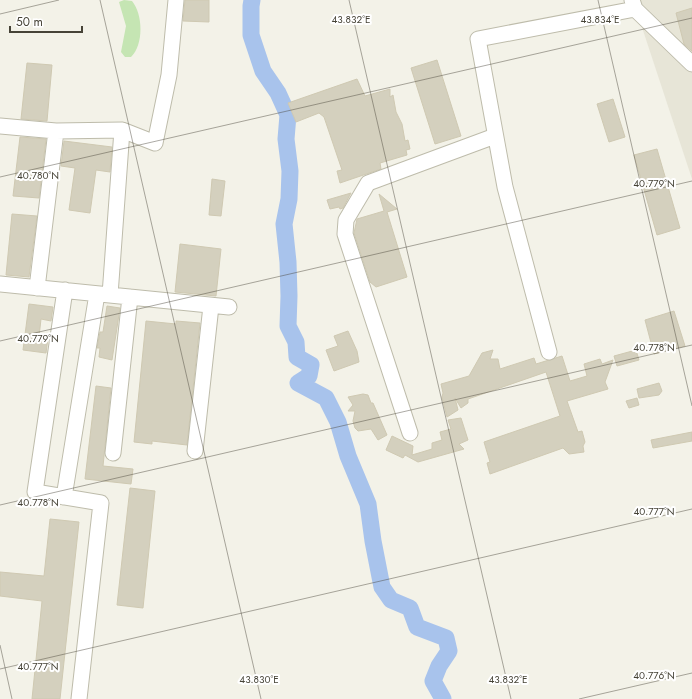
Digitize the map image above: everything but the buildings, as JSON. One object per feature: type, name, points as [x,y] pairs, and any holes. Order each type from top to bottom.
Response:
[{"type":"street","points":[[0,126],[56,131],[122,130],[155,143],[169,75],[176,0]]},
{"type":"street","points":[[549,352],[505,187],[478,39],[633,4],[692,64]]},
{"type":"street","points":[[64,497],[103,294],[122,130]]},
{"type":"street","points":[[37,288],[56,131]]},
{"type":"street","points":[[410,433],[345,234],[346,220],[368,183],[495,136]]},
{"type":"street","points":[[0,284],[229,308]]},
{"type":"street","points":[[65,290],[35,492],[101,503],[79,699]]},
{"type":"street","points":[[113,453],[130,297]]},
{"type":"street","points":[[195,451],[211,306]]},
{"type":"shaded area","points":[[633,0],[692,0],[692,179]]},
{"type":"green space","points":[[124,0],[132,1],[136,7],[140,21],[140,37],[138,45],[131,57],[125,57],[121,52],[126,26],[119,2]]},
{"type":"waterway","points":[[252,0],[251,35],[263,71],[278,93],[288,115],[286,139],[290,171],[289,199],[284,224],[288,262],[288,326],[296,342],[297,357],[311,365],[309,376],[298,383],[326,398],[338,422],[348,456],[368,504],[373,541],[382,587],[391,600],[410,608],[417,627],[446,638],[449,651],[439,666],[433,681],[443,699]]}]
